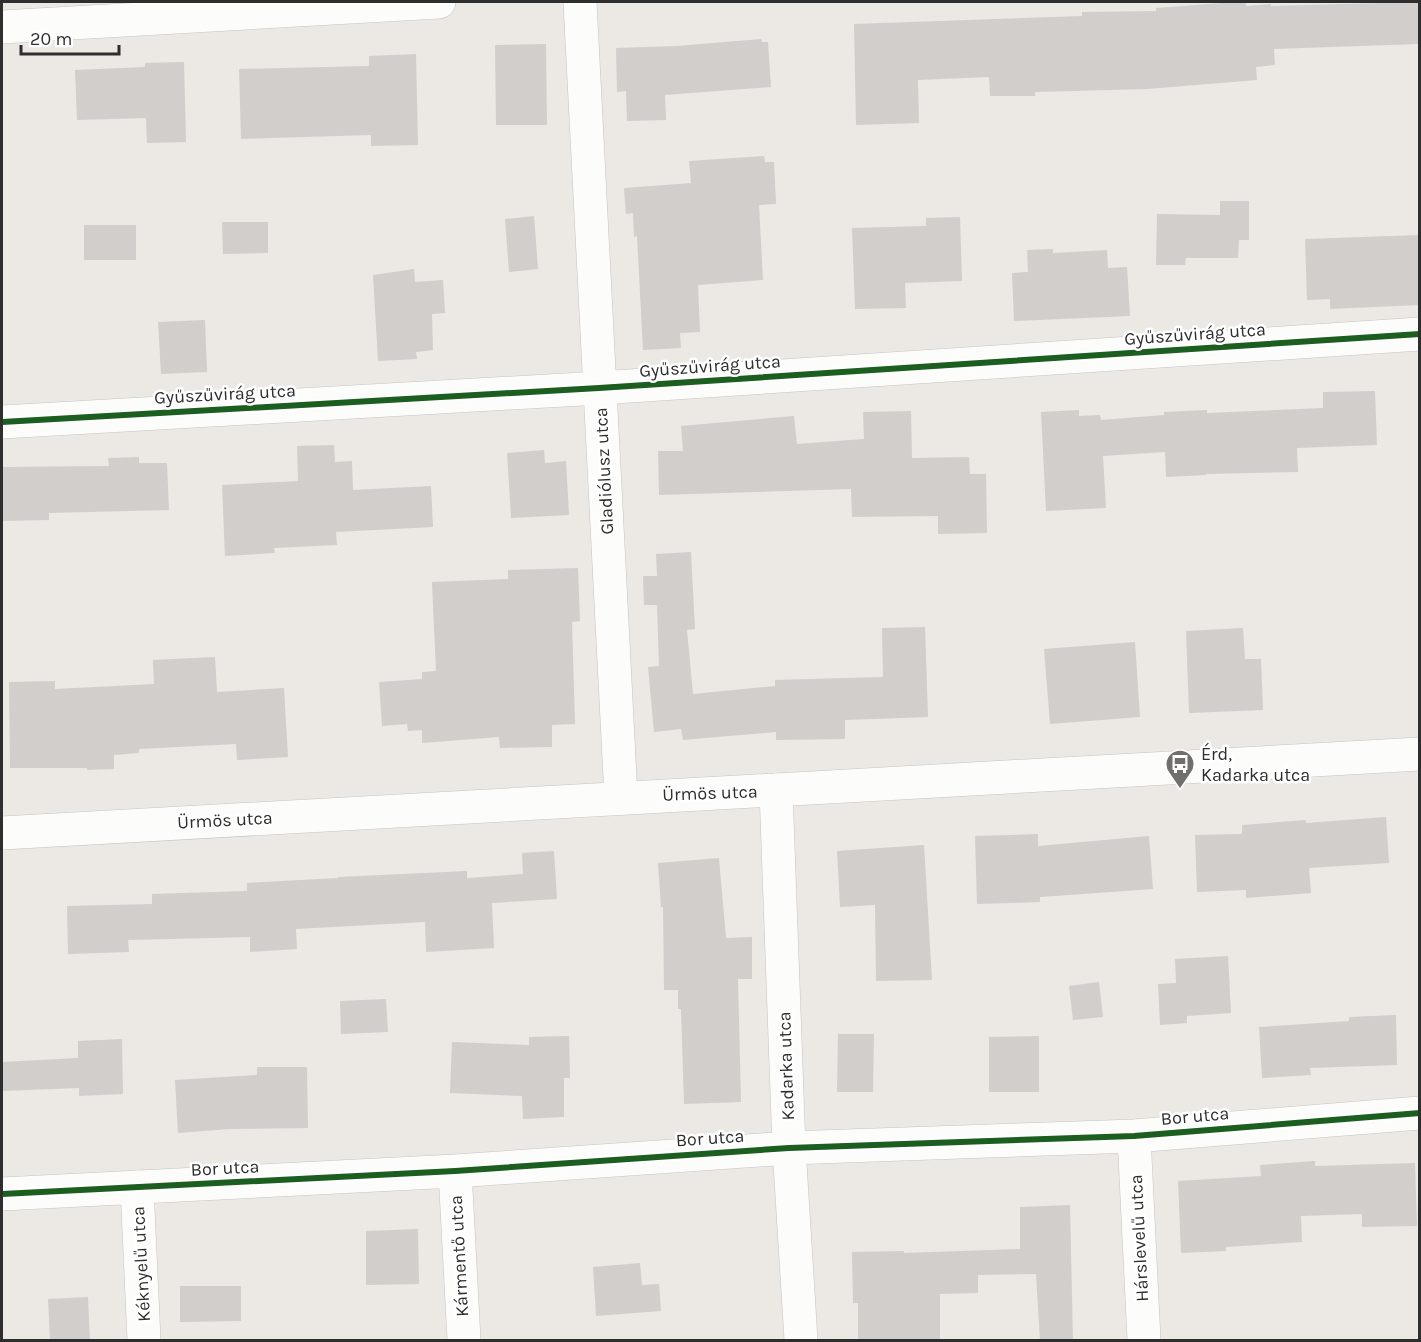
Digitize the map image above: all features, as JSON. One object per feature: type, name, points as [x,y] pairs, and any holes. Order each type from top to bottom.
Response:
[{"type":"street","points":[[2,27],[439,2]]},
{"type":"street","name":"Gladiólusz utca","points":[[580,2],[621,797]]},
{"type":"street","name":"Gyűszűvirág utca","points":[[2,422],[599,388],[1419,334]]},
{"type":"street","name":"Ürmös utca","points":[[2,833],[1419,754]]},
{"type":"street","name":"Kadarka utca","points":[[776,790],[789,1148],[801,1341]]},
{"type":"street","name":"Bor utca","points":[[2,1194],[455,1171],[789,1148],[1134,1136],[1419,1113]]},
{"type":"street","name":"Hárslevelű utca","points":[[1134,1136],[1144,1341]]},
{"type":"street","name":"Kármentő utca","points":[[455,1171],[464,1341]]},
{"type":"street","name":"Kéknyelű utca","points":[[137,1187],[144,1341]]},
{"type":"building","points":[[1246,2],[1246,6],[1271,4],[1271,6],[1419,2],[1419,44],[1274,49],[1275,65],[1256,67],[1257,80],[1147,89],[1035,92],[1035,96],[990,96],[989,77],[918,80],[919,123],[856,125],[854,24],[1082,16],[1082,12],[1156,11],[1156,8]]},
{"type":"building","points":[[761,39],[762,42],[768,42],[771,87],[665,95],[666,120],[627,121],[626,91],[617,92],[616,48]]},
{"type":"building","points":[[546,44],[547,125],[496,125],[495,45]]},
{"type":"building","points":[[416,54],[418,145],[371,146],[371,135],[241,139],[239,69],[369,66],[369,56]]},
{"type":"building","points":[[184,62],[186,142],[147,143],[146,118],[77,120],[75,70],[145,67],[145,63]]},
{"type":"building","points":[[764,156],[765,162],[774,162],[776,204],[759,205],[763,280],[698,285],[700,332],[680,333],[681,348],[643,350],[637,236],[634,237],[633,213],[626,214],[624,188],[691,183],[689,161]]},
{"type":"building","points":[[1220,201],[1249,201],[1249,240],[1239,240],[1238,258],[1186,258],[1185,265],[1156,265],[1157,214],[1220,215]]},
{"type":"building","points":[[534,216],[538,269],[509,272],[505,219]]},
{"type":"building","points":[[960,217],[962,281],[905,283],[906,308],[855,309],[852,228],[926,226],[926,218]]},
{"type":"building","points":[[222,222],[268,222],[268,253],[223,254]]},
{"type":"building","points":[[84,225],[136,225],[136,260],[84,260]]},
{"type":"building","points":[[1419,235],[1419,305],[1330,309],[1330,299],[1307,300],[1305,239]]},
{"type":"building","points":[[1053,249],[1053,253],[1107,250],[1108,268],[1127,267],[1130,316],[1014,321],[1012,273],[1028,272],[1027,250]]},
{"type":"building","points":[[414,269],[415,282],[443,280],[445,313],[432,314],[433,350],[416,352],[417,359],[378,361],[373,275]]},
{"type":"building","points":[[205,320],[207,372],[161,374],[158,322]]},
{"type":"building","points":[[1375,391],[1377,445],[1297,448],[1298,472],[1166,477],[1165,452],[1103,456],[1106,508],[1046,511],[1041,412],[1079,410],[1079,416],[1100,415],[1101,420],[1164,415],[1164,412],[1207,410],[1207,413],[1323,408],[1323,392]]},
{"type":"building","points":[[911,411],[912,458],[969,457],[970,474],[986,474],[987,533],[938,534],[938,516],[852,517],[851,489],[659,495],[658,451],[683,451],[681,426],[794,416],[797,444],[864,439],[863,412]]},
{"type":"building","points":[[334,445],[335,462],[352,461],[353,490],[431,486],[433,527],[336,532],[337,545],[274,548],[275,553],[225,556],[222,485],[298,481],[297,446]]},
{"type":"building","points":[[544,450],[545,463],[566,461],[569,515],[511,518],[507,453]]},
{"type":"building","points":[[139,457],[139,463],[167,463],[169,510],[49,513],[49,520],[2,521],[2,467],[109,466],[108,458]]},
{"type":"building","points":[[691,552],[695,629],[687,630],[693,694],[775,686],[775,680],[883,677],[882,628],[925,627],[928,717],[845,720],[845,739],[776,740],[776,732],[683,740],[681,729],[654,732],[648,667],[659,666],[657,605],[644,605],[643,576],[657,576],[656,554]]},
{"type":"building","points":[[578,568],[580,621],[572,622],[575,724],[552,725],[552,747],[500,748],[499,737],[422,743],[422,730],[408,731],[407,724],[382,726],[379,682],[422,679],[422,672],[436,671],[432,582],[508,579],[508,570]]},
{"type":"building","points":[[1243,628],[1245,659],[1261,659],[1263,710],[1189,713],[1186,631]]},
{"type":"building","points":[[1135,642],[1140,717],[1050,724],[1044,649]]},
{"type":"building","points":[[215,657],[217,692],[284,688],[288,757],[237,760],[236,744],[139,749],[139,753],[114,755],[114,769],[10,768],[9,682],[55,681],[55,689],[154,684],[153,660]]},
{"type":"building","points":[[1386,817],[1389,863],[1309,868],[1311,893],[1246,898],[1246,890],[1197,892],[1195,835],[1242,834],[1242,825]]},
{"type":"building","points":[[1038,834],[1038,846],[1149,836],[1153,889],[1040,897],[1040,902],[977,904],[975,836]]},
{"type":"building","points":[[924,845],[932,980],[876,981],[875,905],[840,907],[837,851]]},
{"type":"building","points":[[554,851],[557,899],[492,903],[494,948],[426,952],[425,922],[296,929],[297,949],[250,952],[250,937],[128,940],[129,952],[68,954],[67,906],[152,904],[152,894],[247,891],[247,883],[467,871],[467,878],[523,874],[522,853]]},
{"type":"building","points":[[719,858],[726,938],[752,937],[752,979],[738,979],[741,1102],[684,1104],[681,1009],[678,1009],[678,990],[664,990],[663,907],[661,907],[658,863]]},
{"type":"building","points":[[1228,956],[1231,1013],[1187,1016],[1187,1023],[1160,1025],[1158,984],[1176,983],[1175,959]]},
{"type":"building","points":[[1099,982],[1103,1017],[1073,1020],[1069,986]]},
{"type":"building","points":[[386,999],[388,1032],[341,1034],[340,1001]]},
{"type":"building","points":[[1396,1015],[1397,1065],[1310,1068],[1311,1075],[1262,1078],[1259,1027],[1349,1021],[1349,1017]]},
{"type":"building","points":[[838,1034],[874,1034],[873,1092],[837,1092]]},
{"type":"building","points":[[569,1036],[570,1078],[564,1078],[564,1117],[523,1119],[522,1096],[450,1093],[452,1042],[529,1045],[529,1037]]},
{"type":"building","points":[[1039,1036],[1039,1092],[989,1092],[989,1037]]},
{"type":"building","points":[[122,1039],[123,1094],[79,1096],[79,1088],[2,1091],[2,1062],[78,1058],[78,1041]]},
{"type":"building","points":[[257,1067],[307,1067],[308,1128],[229,1129],[178,1133],[175,1080],[257,1075]]},
{"type":"building","points":[[1315,1161],[1315,1166],[1415,1163],[1417,1226],[1362,1227],[1362,1214],[1301,1216],[1302,1242],[1226,1247],[1226,1251],[1181,1253],[1178,1181],[1261,1176],[1260,1165]]},
{"type":"building","points":[[1070,1205],[1073,1341],[1040,1341],[1036,1274],[978,1275],[978,1293],[940,1294],[940,1341],[858,1341],[858,1303],[853,1303],[852,1252],[904,1251],[904,1253],[1020,1249],[1020,1207]]},
{"type":"building","points":[[418,1229],[419,1284],[366,1285],[366,1231]]},
{"type":"building","points":[[640,1263],[642,1285],[659,1284],[661,1311],[596,1316],[593,1267]]},
{"type":"building","points":[[180,1286],[241,1286],[241,1321],[180,1322]]},
{"type":"building","points":[[88,1297],[90,1341],[50,1341],[48,1299]]},
{"type":"cycle path","points":[[2,422],[599,388],[1420,334]]},
{"type":"cycle path","points":[[2,1194],[455,1171],[789,1148],[1134,1136],[1420,1113]]},
{"type":"place","name":"Érd, Kadarka utca","points":[[1180,790]]}]
